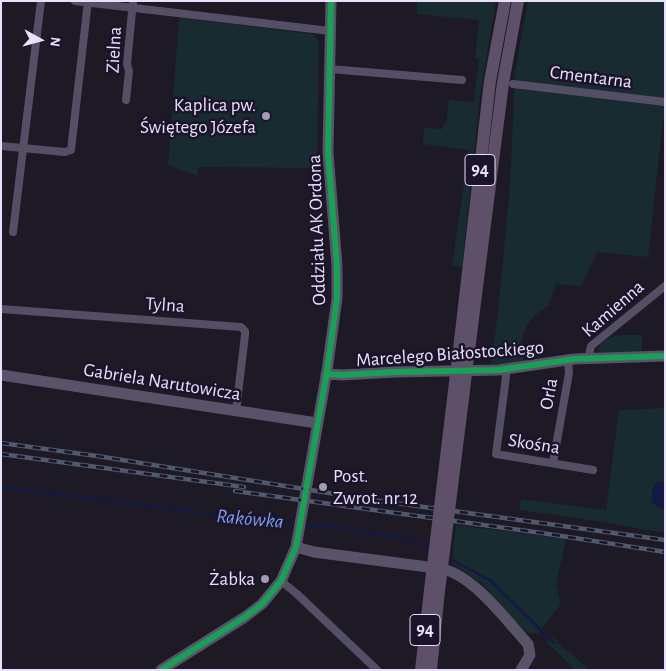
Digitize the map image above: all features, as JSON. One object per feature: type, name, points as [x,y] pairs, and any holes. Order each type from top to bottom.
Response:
[{"type":"main road","name":"94","points":[[465,341],[490,81],[505,1]]},
{"type":"main road","name":"94","points":[[421,670],[434,590],[465,341],[502,92],[518,1]]},
{"type":"main road","name":"94","points":[[431,670],[434,590]]},
{"type":"street","points":[[13,232],[41,1]]},
{"type":"street","points":[[75,1],[133,5],[330,31]]},
{"type":"street","name":"Oddziału AK Ordona","points":[[160,670],[255,610],[270,596],[282,581],[297,542],[335,318],[337,286],[328,159],[331,1]]},
{"type":"street","points":[[1,146],[69,152],[72,148],[88,2]]},
{"type":"street","name":"Zielna","points":[[126,100],[129,71],[127,64],[133,5]]},
{"type":"street","points":[[330,69],[462,80]]},
{"type":"street","name":"Cmentarna","points":[[513,84],[665,102]]},
{"type":"street","name":"Kamienna","points":[[588,359],[589,350],[596,342],[665,286]]},
{"type":"street","name":"Tylna","points":[[1,309],[241,327],[245,335],[236,411]]},
{"type":"street","name":"Marcelego Białostockiego","points":[[326,374],[506,369],[568,360],[665,356]]},
{"type":"street","name":"Orla","points":[[553,463],[569,374],[568,360]]},
{"type":"street","name":"Skośna","points":[[506,369],[496,454],[593,470]]},
{"type":"street","name":"Gabriela Narutowicza","points":[[1,375],[317,423]]},
{"type":"street","points":[[297,542],[317,553],[443,569],[458,575],[475,587],[528,644],[530,655],[522,670]]},
{"type":"street","points":[[282,581],[377,670]]},
{"type":"shaded area","points":[[417,1],[496,1],[480,96],[462,267],[452,266],[469,150],[423,144],[424,128],[443,129],[443,124],[446,124],[449,100],[474,102],[479,59],[475,58],[479,20],[417,14]]},
{"type":"shaded area","points":[[528,1],[665,1],[665,118],[663,119],[648,257],[597,252],[582,286],[556,284],[549,305],[534,316],[526,327],[521,343],[524,362],[491,365],[510,186],[515,72]]},
{"type":"shaded area","points":[[179,18],[313,34],[319,41],[317,168],[198,167],[197,176],[168,165]]},
{"type":"shaded area","points":[[642,335],[642,352],[603,353],[598,349],[611,337]]},
{"type":"shaded area","points":[[665,408],[665,483],[657,482],[659,508],[665,509],[665,533],[519,510],[521,499],[606,510],[619,410]]},
{"type":"shaded area","points":[[456,525],[566,539],[556,585],[561,604],[538,634],[527,633],[483,584],[452,563]]},
{"type":"shaded area","points":[[552,637],[589,670],[575,670],[547,642]]},
{"type":"water","points":[[657,482],[665,483],[665,509],[659,508],[651,501],[653,488]]},
{"type":"waterway","name":"Rakówka","points":[[1,487],[296,525]]},
{"type":"waterway","name":"Rakówka","points":[[302,526],[337,527],[413,540],[431,549]]},
{"type":"waterway","name":"Rakówka","points":[[447,557],[491,581],[554,643]]},
{"type":"railway","points":[[1,443],[97,456],[373,500],[665,540]]},
{"type":"railway","points":[[1,454],[244,487]]},
{"type":"railway","points":[[235,491],[542,533],[665,552]]},
{"type":"cycle path","points":[[161,670],[245,617],[262,604],[281,581],[296,547],[327,371],[337,298],[337,266],[328,152],[331,1]]},
{"type":"cycle path","points":[[326,374],[499,370],[574,359],[665,356]]},
{"type":"place","name":"Kaplica pw. Świętego Józefa","points":[[266,116]]},
{"type":"place","name":"Post. Zwrot. nr 12","points":[[323,487]]},
{"type":"place","name":"Żabka","points":[[265,579]]}]
